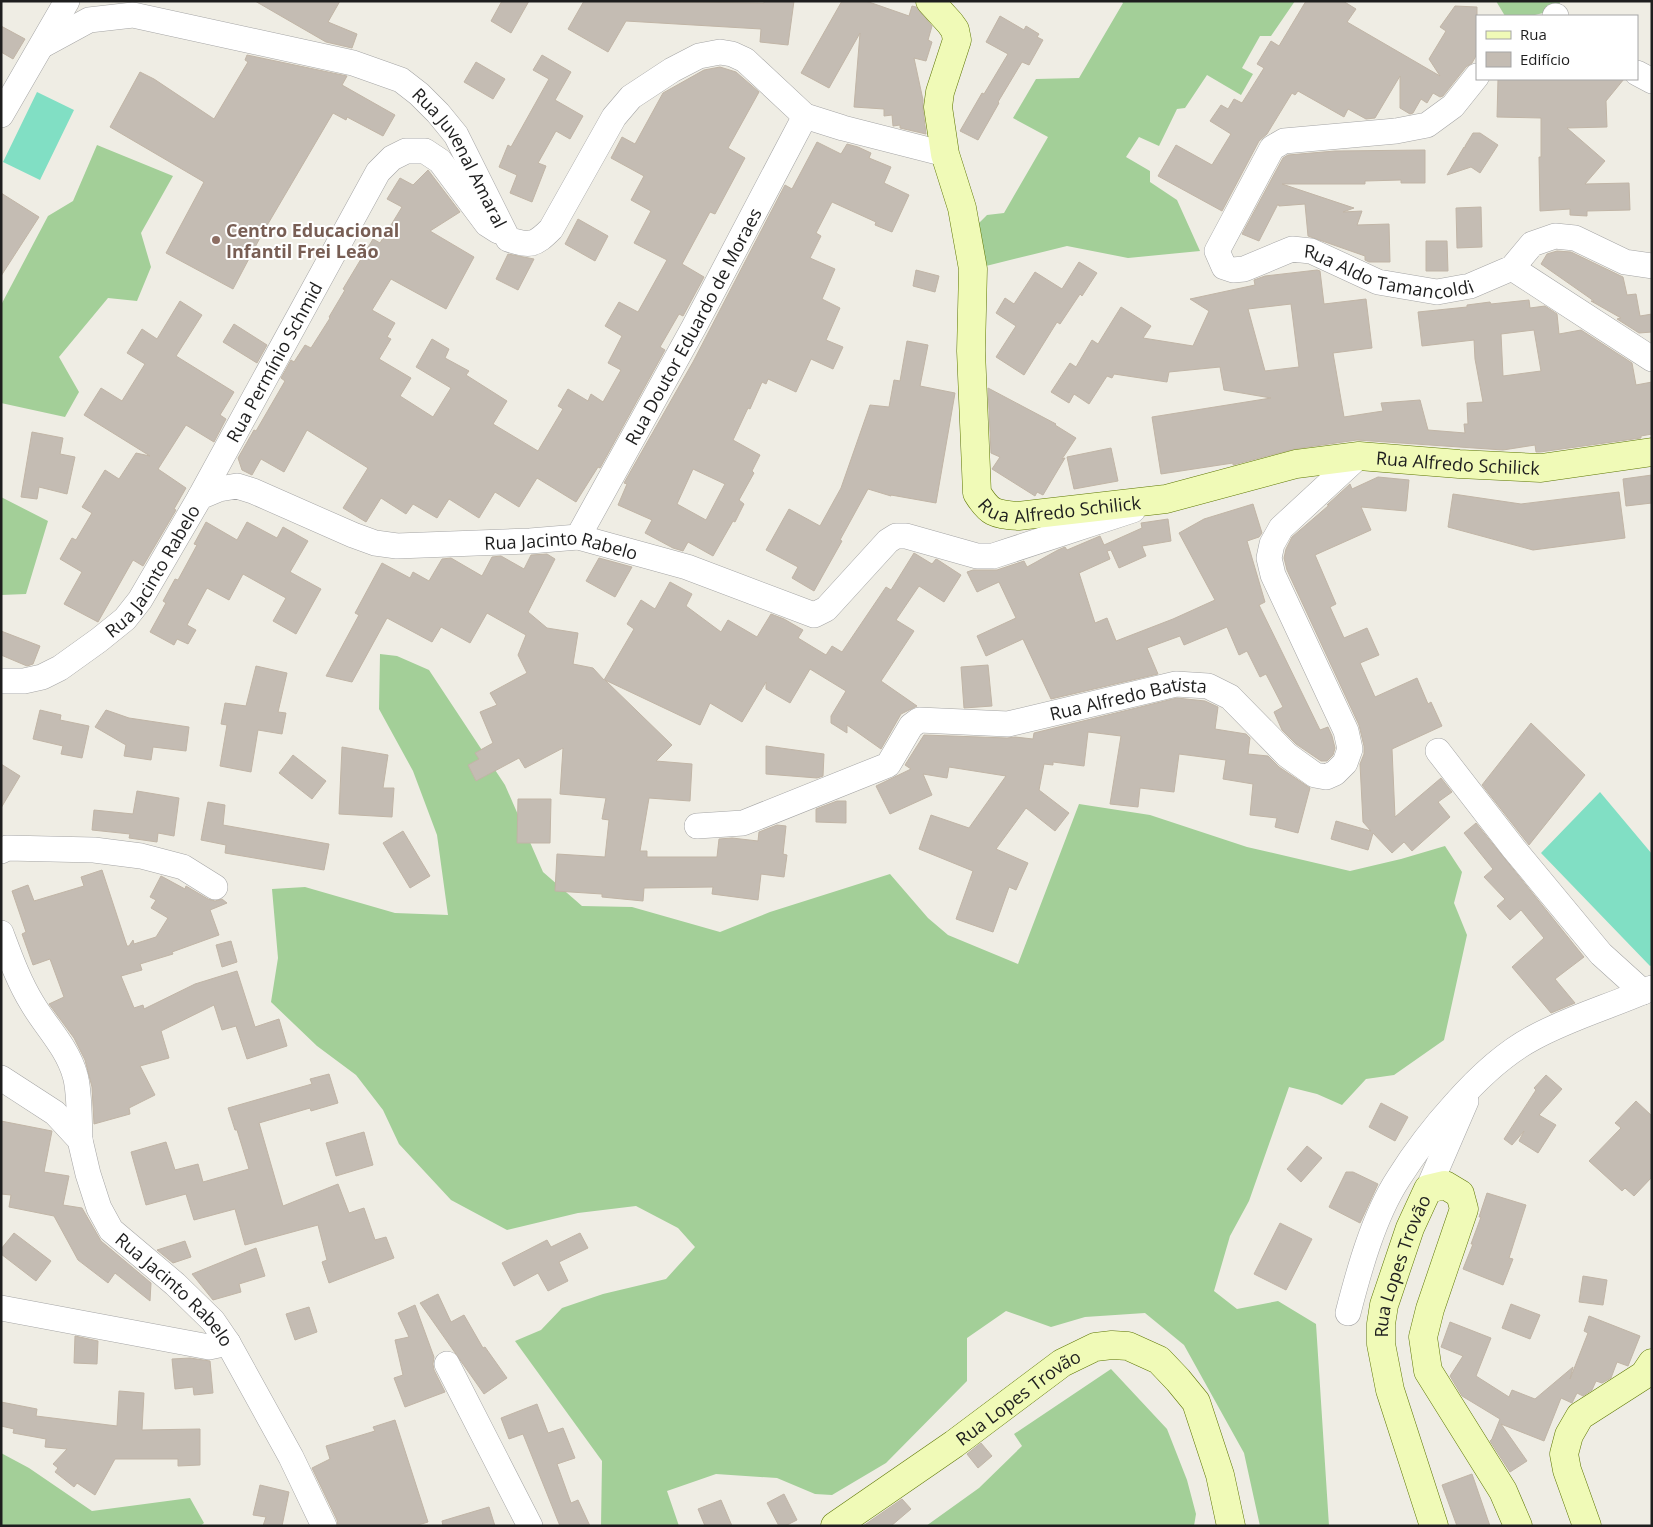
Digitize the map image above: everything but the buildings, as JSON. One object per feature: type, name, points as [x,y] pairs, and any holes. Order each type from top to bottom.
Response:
[{"type":"main road","name":"Rua Alfredo Schilick","points":[[930,1],[955,30],[957,40],[938,107],[945,154],[962,208],[972,269],[970,339],[977,493],[984,505],[996,514],[1018,516],[1166,499],[1296,464],[1359,456],[1541,468],[1652,452]]},
{"type":"main road","name":"Rua Lopes Trovão","points":[[1434,1526],[1390,1390],[1382,1344],[1381,1324],[1384,1305],[1410,1228],[1428,1189],[1445,1185],[1460,1194],[1464,1209],[1430,1309],[1423,1337],[1428,1371],[1503,1491],[1518,1526]]},
{"type":"main road","name":"Rua Lopes Trovão","points":[[835,1526],[954,1444],[1062,1363],[1095,1347],[1112,1345],[1128,1346],[1159,1360],[1196,1402],[1220,1475],[1231,1526]]},
{"type":"main road","points":[[1587,1526],[1567,1470],[1564,1454],[1570,1435],[1580,1416],[1644,1375],[1652,1363]]},
{"type":"street","points":[[1,116],[67,1]]},
{"type":"street","name":"Rua Juvenal Amaral","points":[[43,45],[89,20],[133,15],[353,63],[401,80],[419,94],[456,135],[508,238],[519,243],[532,244],[541,239],[551,228],[614,117],[631,97],[672,70],[699,56],[720,52],[732,54],[745,60],[805,116],[843,128],[945,154]]},
{"type":"street","points":[[1638,74],[1652,81]]},
{"type":"street","name":"Rua Aldo Tamancoldi","points":[[1476,77],[1453,106],[1427,125],[1396,132],[1284,141],[1272,148],[1217,250],[1224,268],[1233,270],[1244,269],[1292,249],[1311,251],[1378,282],[1437,292],[1470,286],[1512,268]]},
{"type":"street","name":"Rua Doutor Eduardo de Moraes","points":[[578,537],[694,327],[805,116]]},
{"type":"street","name":"Rua Permínio Schmid","points":[[200,497],[378,172],[392,158],[406,151],[426,151],[440,161],[487,224],[508,238]]},
{"type":"street","points":[[1652,266],[1625,262],[1575,238],[1555,236],[1532,244],[1512,268],[1652,359]]},
{"type":"street","name":"Rua Alfredo Batista","points":[[697,826],[743,824],[888,765],[911,726],[920,720],[1008,724],[1176,684],[1208,686],[1230,697],[1287,755],[1315,775],[1326,777],[1335,773],[1345,763],[1350,749],[1346,731],[1273,575],[1269,558],[1272,544],[1281,528],[1359,456]]},
{"type":"street","name":"Rua Jacinto Rabelo","points":[[1,681],[24,681],[42,677],[68,662],[125,619],[140,600],[200,497],[218,489],[237,486],[254,490],[375,543],[397,546],[530,541],[578,537],[687,566],[814,615],[826,609],[888,541],[896,536],[906,536],[977,556],[993,556],[1166,499]]},
{"type":"street","points":[[1438,751],[1514,849],[1601,954],[1647,990]]},
{"type":"street","points":[[1,851],[7,848],[94,850],[141,856],[183,867],[215,887]]},
{"type":"street","points":[[1,933],[9,956],[32,1003],[70,1061],[76,1077],[80,1140]]},
{"type":"street","points":[[1348,1313],[1358,1274],[1377,1222],[1397,1180],[1428,1134],[1472,1085],[1501,1059],[1532,1038],[1583,1014],[1647,990]]},
{"type":"street","name":"Rua Jacinto Rabelo","points":[[1,1078],[55,1113],[80,1140],[99,1208],[111,1230],[175,1284],[213,1321],[228,1343],[291,1457],[324,1526]]},
{"type":"street","points":[[1428,1189],[1472,1085]]},
{"type":"street","points":[[1,1308],[209,1347],[228,1343]]},
{"type":"street","points":[[447,1364],[530,1526]]},
{"type":"green space","points":[[1121,1],[1295,1],[1271,36],[1260,36],[1242,68],[1253,74],[1241,95],[1207,75],[1185,108],[1177,109],[1159,146],[1139,137],[1126,157],[1150,171],[1150,182],[1177,200],[1200,251],[1128,258],[1067,246],[978,268],[973,229],[987,215],[1004,213],[1048,137],[1013,118],[1036,79],[1079,78],[1123,3]]},
{"type":"green space","points":[[1496,1],[1560,1],[1558,14],[1504,15]]},
{"type":"green space","points":[[37,92],[74,110],[40,180],[3,162]]},
{"type":"green space","points":[[97,145],[173,176],[141,233],[151,267],[137,301],[108,298],[59,357],[79,392],[65,417],[1,403],[1,305],[48,216],[73,201]]},
{"type":"green space","points":[[1,497],[48,521],[26,594],[1,595]]},
{"type":"green space","points":[[380,654],[397,656],[429,670],[505,785],[543,872],[582,906],[632,907],[720,932],[770,912],[890,874],[928,918],[948,935],[1018,964],[1079,804],[1150,815],[1247,847],[1350,871],[1445,846],[1462,872],[1454,903],[1467,935],[1444,1040],[1394,1075],[1366,1079],[1342,1105],[1317,1094],[1289,1087],[1249,1201],[1230,1236],[1214,1291],[1237,1309],[1278,1301],[1316,1324],[1329,1526],[1260,1526],[1244,1453],[1184,1345],[1145,1313],[1085,1317],[1051,1327],[1006,1311],[967,1338],[967,1381],[886,1463],[832,1495],[815,1494],[777,1478],[716,1474],[667,1491],[679,1526],[601,1526],[602,1461],[515,1341],[541,1330],[562,1308],[603,1294],[666,1279],[695,1247],[678,1228],[636,1206],[578,1213],[507,1230],[451,1200],[399,1144],[383,1110],[356,1075],[317,1046],[271,1002],[278,958],[272,889],[305,887],[395,913],[448,915],[437,835],[413,771],[379,709]]},
{"type":"green space","points":[[1600,792],[1652,854],[1652,965],[1650,966],[1541,853]]},
{"type":"green space","points":[[1111,1369],[1167,1429],[1187,1480],[1196,1514],[1194,1526],[926,1526],[979,1488],[1022,1446],[1014,1434]]},
{"type":"green space","points":[[1,1453],[29,1468],[92,1511],[190,1498],[204,1523],[200,1526],[1,1526]]},
{"type":"place","name":"Centro Educacional Infantil Frei Leão","points":[[216,240]]}]
